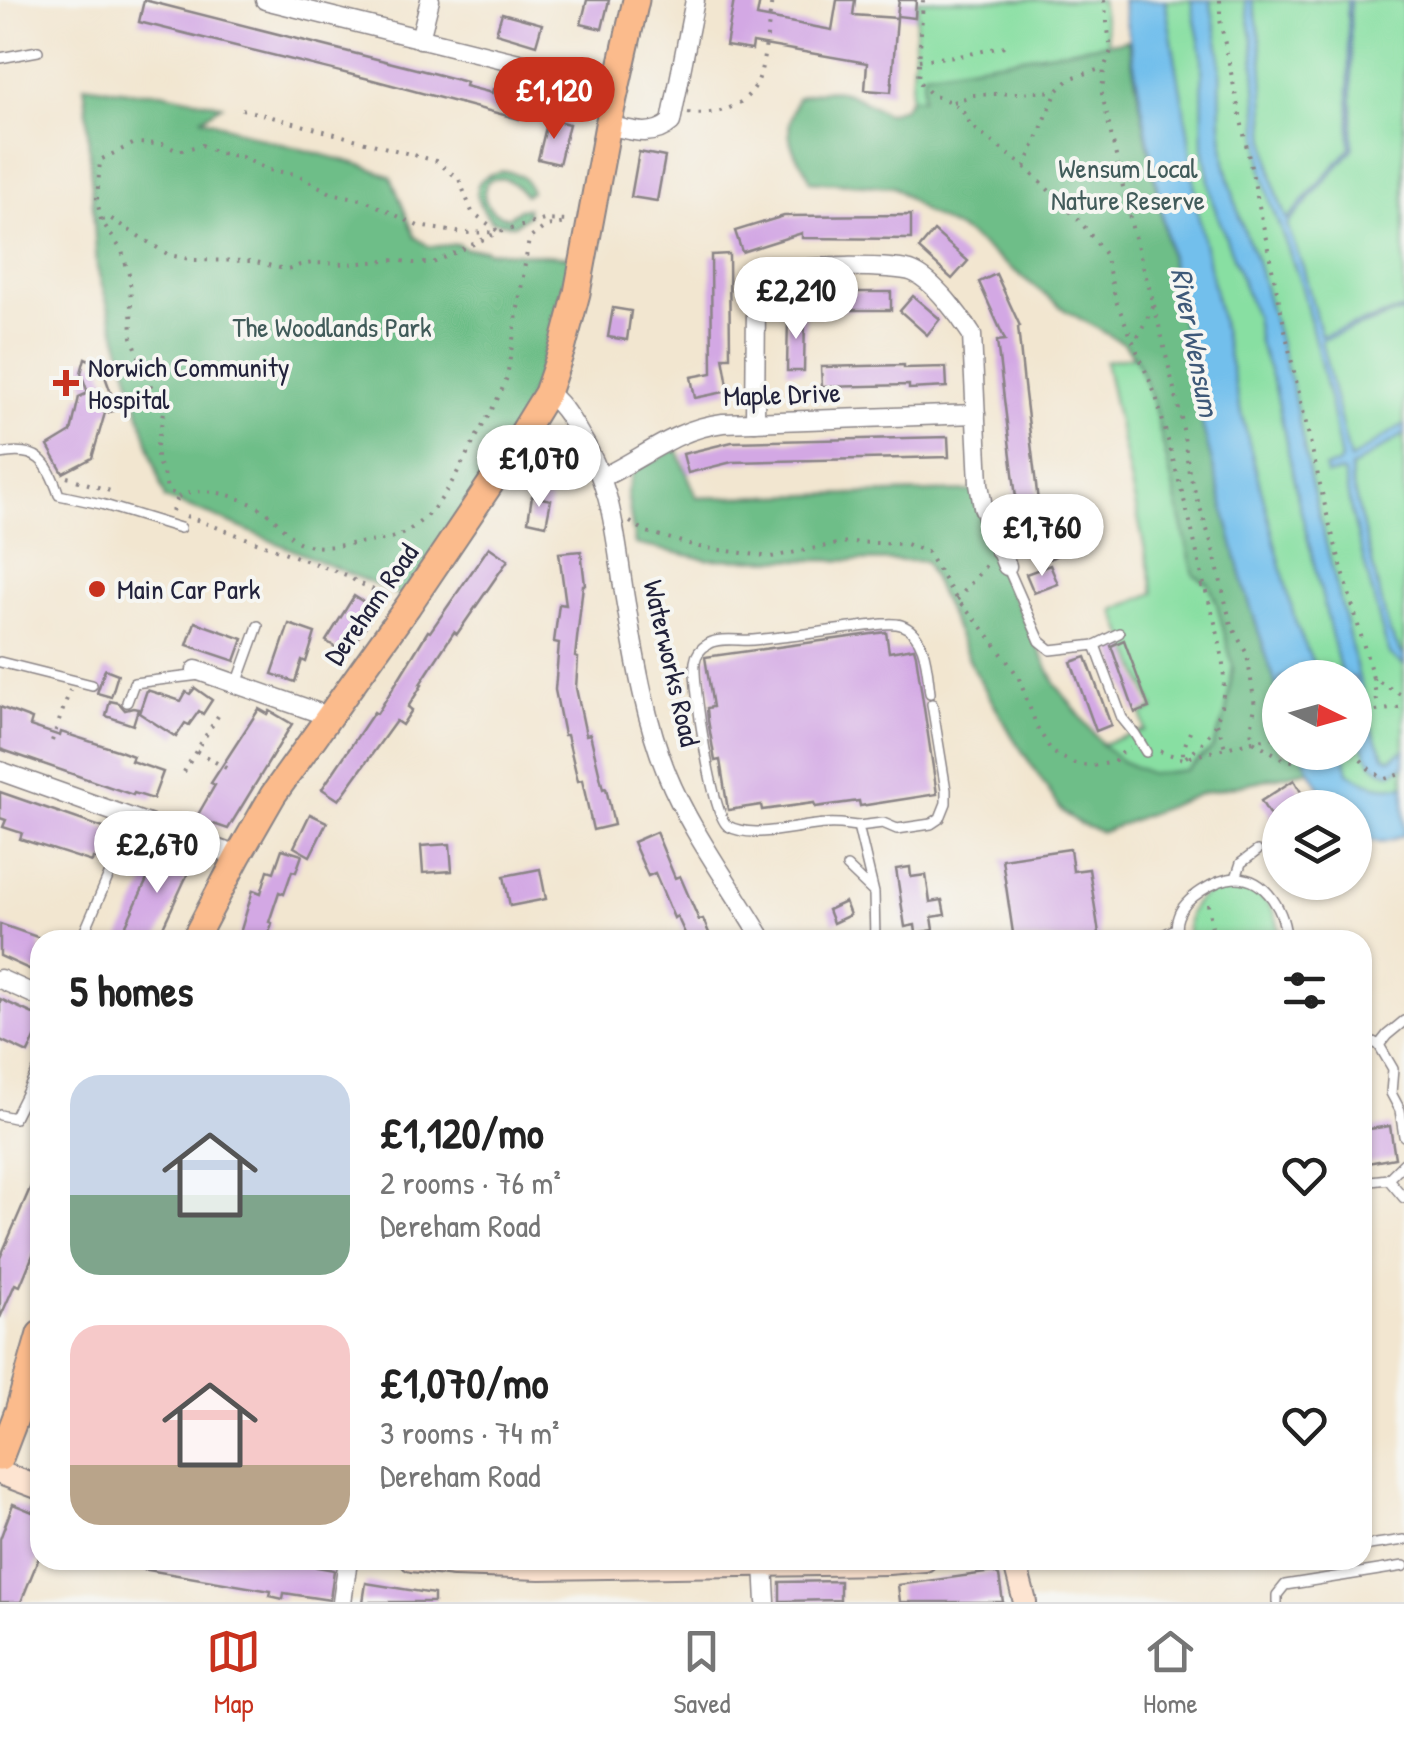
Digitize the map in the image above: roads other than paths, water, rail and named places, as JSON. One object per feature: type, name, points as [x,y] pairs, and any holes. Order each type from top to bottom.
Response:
[{"type":"main road","name":"Dereham Road","points":[[199,930],[273,795],[408,606],[547,394],[577,293],[636,0]]},
{"type":"main road","points":[[0,1458],[30,1369]]},
{"type":"street","points":[[265,0],[616,87]]},
{"type":"street","points":[[420,39],[430,0]]},
{"type":"street","points":[[608,125],[651,133],[670,122],[695,0]]},
{"type":"street","points":[[754,422],[756,302],[762,284],[788,269],[912,272],[960,316],[972,335],[983,508],[1003,558],[1021,540]]},
{"type":"street","name":"Waterworks Road","points":[[547,394],[556,399],[572,420],[603,478],[616,525],[645,705],[668,774],[690,820],[756,930]]},
{"type":"street","name":"Maple Drive","points":[[603,478],[684,432],[723,422],[976,414]]},
{"type":"street","points":[[201,672],[328,716]]},
{"type":"street","points":[[0,771],[238,856]]},
{"type":"street","points":[[0,979],[30,992]]},
{"type":"street","points":[[0,1473],[30,1484]]},
{"type":"street","points":[[342,1602],[347,1570]]},
{"type":"street","points":[[764,1570],[766,1602]]},
{"type":"street","points":[[1016,1570],[1024,1602]]},
{"type":"lane","points":[[0,58],[38,51]]},
{"type":"lane","points":[[0,454],[21,450],[40,458],[59,495],[180,528]]},
{"type":"lane","points":[[1003,558],[1040,641],[1052,650],[1094,645],[1119,633]]},
{"type":"lane","points":[[884,624],[902,625],[917,636],[924,652],[946,803],[940,818],[931,824],[897,829],[883,823],[858,826],[829,823],[747,831],[730,828],[720,820],[708,769],[698,692],[695,661],[700,649],[712,641],[753,640],[884,624]]},
{"type":"lane","points":[[237,684],[258,626]]},
{"type":"lane","points":[[1094,645],[1122,718],[1146,752]]},
{"type":"lane","points":[[0,662],[92,685]]},
{"type":"lane","points":[[127,702],[134,683],[192,677],[201,672]]},
{"type":"lane","points":[[84,930],[133,819]]},
{"type":"lane","points":[[858,826],[874,893],[875,930]]},
{"type":"lane","points":[[1236,878],[1242,863],[1257,851]]},
{"type":"lane","points":[[847,867],[874,893]]},
{"type":"lane","points":[[1175,929],[1178,913],[1198,894],[1236,878],[1264,890],[1280,907],[1286,930]]},
{"type":"lane","points":[[1379,1045],[1404,1022]]},
{"type":"lane","points":[[1372,1041],[1379,1045],[1394,1069],[1391,1093],[1400,1110],[1404,1136]]},
{"type":"lane","points":[[0,1114],[14,1118],[30,1086]]},
{"type":"lane","points":[[1372,1181],[1388,1179],[1404,1163]]},
{"type":"lane","points":[[1388,1179],[1404,1198]]},
{"type":"lane","points":[[1372,1545],[1404,1540]]},
{"type":"lane","points":[[1278,1602],[1284,1585],[1404,1566]]},
{"type":"water","name":"River Wensum","points":[[1122,0],[1165,0],[1188,131],[1197,210],[1239,404],[1296,624],[1312,660],[1268,660],[1244,586],[1199,412]]},
{"type":"water","points":[[1191,0],[1210,0],[1220,51],[1225,162],[1293,391],[1355,660],[1338,660],[1275,387],[1259,343],[1255,316],[1213,203],[1203,147],[1202,55]]},
{"type":"water","points":[[1245,0],[1252,0],[1258,24],[1268,153],[1287,220],[1350,148],[1350,0],[1353,149],[1287,225],[1321,336],[1404,309],[1321,340],[1350,460],[1404,425],[1404,434],[1351,468],[1389,631],[1404,657],[1404,665],[1390,655],[1383,634],[1344,473],[1326,475],[1325,468],[1338,465],[1341,460],[1301,284],[1262,170],[1253,41]]},
{"type":"water","points":[[1372,730],[1385,757],[1391,759],[1404,750],[1404,765],[1391,773],[1372,762]]},
{"type":"water","points":[[1309,770],[1348,770],[1374,785],[1404,786],[1404,835],[1372,841],[1372,790],[1321,790]]},
{"type":"place","name":"Norwich Community Hospital","points":[[66,383]]},
{"type":"place","name":"Main Car Park","points":[[97,589]]},
{"type":"park label","name":"Wensum Local Nature Reserve","points":[[1128,184]]},
{"type":"park label","name":"The Woodlands Park","points":[[332,327]]}]
